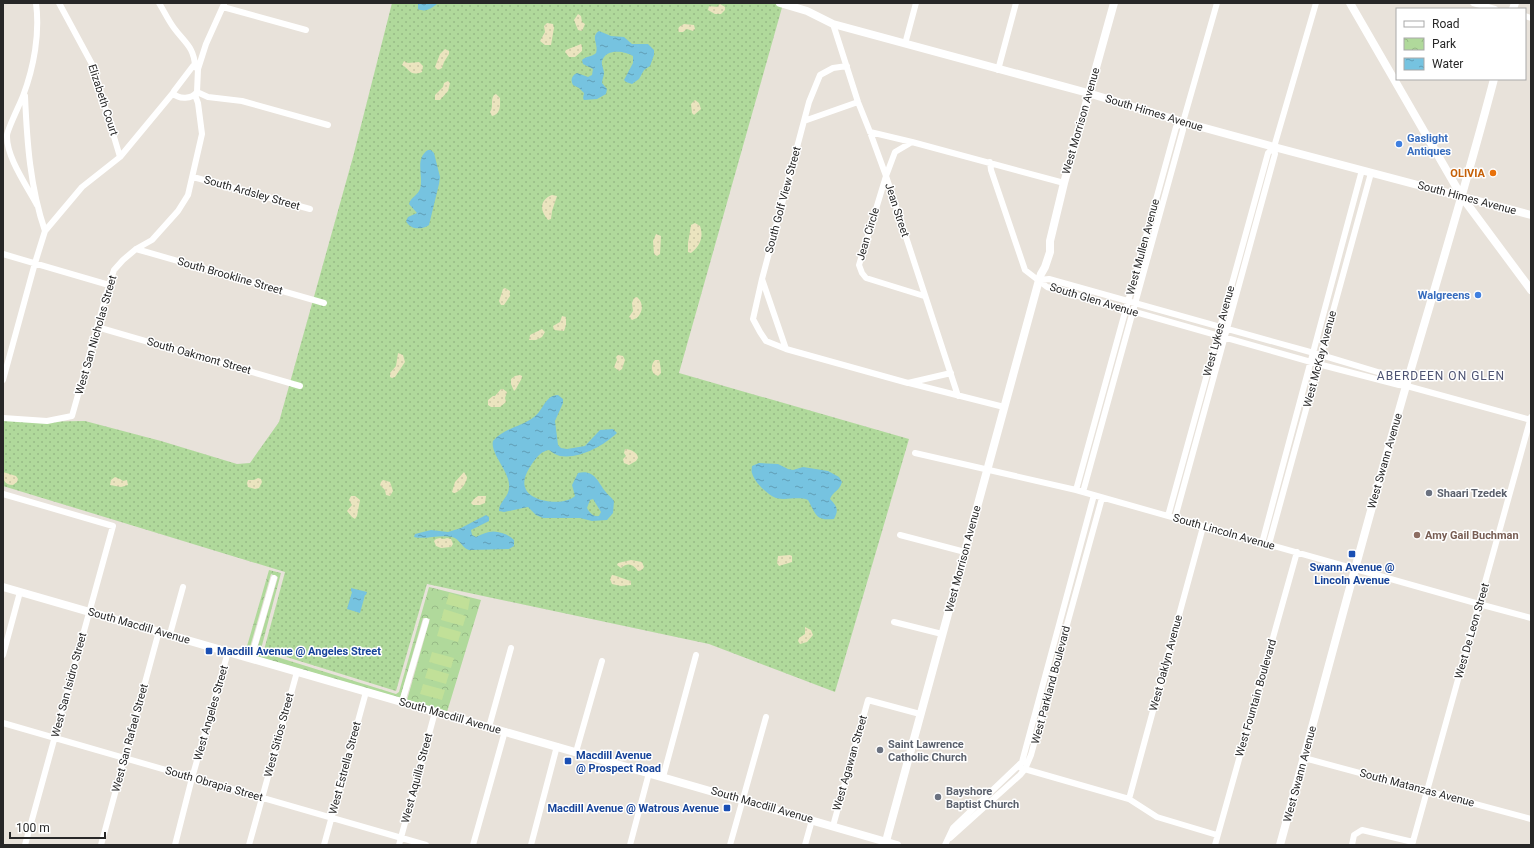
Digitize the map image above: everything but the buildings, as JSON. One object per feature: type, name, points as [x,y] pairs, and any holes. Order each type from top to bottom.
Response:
[{"type":"street","points":[[36,3],[38,16],[35,51],[25,92],[7,135],[11,158],[37,205]]},
{"type":"street","name":"Elizabeth Court","points":[[59,3],[93,66],[120,157]]},
{"type":"street","points":[[159,3],[173,27],[191,49],[194,55],[196,68]]},
{"type":"street","name":"South Himes Avenue","points":[[780,3],[806,11],[833,24],[998,70],[1088,93],[1183,122],[1274,147],[1531,215]]},
{"type":"street","points":[[905,44],[916,3]]},
{"type":"street","points":[[998,70],[1016,3]]},
{"type":"street","name":"West Morrison Avenue","points":[[885,844],[1040,277],[1046,267],[1050,240],[1064,183],[1114,3]]},
{"type":"street","name":"West Mullen Avenue","points":[[1083,492],[1183,130],[1183,122],[1217,3]]},
{"type":"street","name":"West Lykes Avenue","points":[[1176,518],[1275,154],[1274,147],[1316,3]]},
{"type":"street","points":[[1350,3],[1462,197],[1531,290]]},
{"type":"street","points":[[1473,3],[1491,8]]},
{"type":"street","points":[[196,68],[224,5],[306,30]]},
{"type":"street","name":"Jean Street","points":[[833,24],[858,102],[886,176],[924,296],[958,396]]},
{"type":"street","name":"South Golf View Street","points":[[846,66],[833,68],[820,75],[809,102],[762,279],[753,319],[766,341],[786,349],[908,383],[1004,407]]},
{"type":"street","points":[[3,380],[45,231],[82,187],[120,157],[173,93],[191,68],[196,68]]},
{"type":"street","name":"West San Nicholas Street","points":[[3,418],[47,421],[72,416],[114,270],[136,249],[152,240],[178,211],[188,195],[202,134],[196,94],[196,68]]},
{"type":"street","name":"West Swann Avenue","points":[[1280,845],[1406,386],[1462,197],[1494,80]]},
{"type":"street","points":[[25,92],[29,161],[37,205],[45,231]]},
{"type":"street","points":[[173,93],[179,98],[196,94],[242,101],[328,125]]},
{"type":"street","points":[[804,121],[858,102]]},
{"type":"street","name":"West Mullen Avenue","points":[[1076,490],[1176,127],[1183,122]]},
{"type":"street","points":[[870,132],[990,162],[1064,183]]},
{"type":"street","name":"Jean Circle","points":[[912,142],[895,152],[886,176],[859,265],[866,278],[924,296]]},
{"type":"street","name":"West Lykes Avenue","points":[[1168,516],[1268,153],[1274,147]]},
{"type":"street","points":[[990,162],[991,170],[1025,270],[1030,275],[1040,277]]},
{"type":"street","name":"West McKay Avenue","points":[[1262,542],[1362,170]]},
{"type":"street","name":"West McKay Avenue","points":[[1269,544],[1371,173]]},
{"type":"street","name":"South Ardsley Street","points":[[193,177],[310,209]]},
{"type":"street","name":"South Brookline Street","points":[[136,249],[324,303]]},
{"type":"street","points":[[3,254],[109,285]]},
{"type":"street","name":"South Glen Avenue","points":[[1040,277],[1321,355],[1401,379],[1406,386]]},
{"type":"street","name":"South Glen Avenue","points":[[1040,277],[1047,286],[1126,309],[1318,364],[1531,419]]},
{"type":"street","points":[[762,279],[786,349]]},
{"type":"street","name":"South Oakmont Street","points":[[97,327],[300,386]]},
{"type":"street","name":"South Golf View Street","points":[[908,383],[951,373]]},
{"type":"street","name":"West De Leon Street","points":[[1413,843],[1531,419]]},
{"type":"street","points":[[1286,450],[1294,452]]},
{"type":"street","name":"South Lincoln Avenue","points":[[914,452],[1076,490],[1203,527],[1262,542],[1531,618]]},
{"type":"street","name":"West San Isidro Street","points":[[3,494],[113,526],[25,845]]},
{"type":"street","name":"West Parkland Boulevard","points":[[946,843],[953,828],[1022,762],[1094,495]]},
{"type":"street","name":"West Parkland Boulevard","points":[[946,843],[1025,769],[1034,744],[1102,498]]},
{"type":"street","name":"West Oaklyn Avenue","points":[[1129,799],[1203,527]]},
{"type":"street","points":[[900,535],[965,552]]},
{"type":"street","name":"West Fountain Boulevard","points":[[1215,845],[1297,552]]},
{"type":"street","points":[[251,658],[274,578]]},
{"type":"street","name":"South Macdill Avenue","points":[[3,587],[833,826],[885,844],[897,845]]},
{"type":"street","points":[[170,634],[183,587]]},
{"type":"street","points":[[3,655],[20,592]]},
{"type":"street","points":[[402,702],[426,621]]},
{"type":"street","points":[[894,622],[942,634]]},
{"type":"street","name":"West San Rafael Street","points":[[101,845],[159,631]]},
{"type":"street","points":[[488,727],[511,648]]},
{"type":"street","name":"West Angeles Street","points":[[175,845],[192,778],[228,652]]},
{"type":"street","points":[[663,777],[696,655]]},
{"type":"street","points":[[576,752],[602,661]]},
{"type":"street","name":"West Sitios Street","points":[[249,845],[297,672]]},
{"type":"street","name":"West Estrella Street","points":[[324,845],[366,692]]},
{"type":"street","name":"West Agawan Street","points":[[833,826],[868,700],[920,714]]},
{"type":"street","name":"West Aquilla Street","points":[[399,845],[435,712]]},
{"type":"street","points":[[730,845],[766,717]]},
{"type":"street","name":"South Obrapia Street","points":[[3,723],[426,845]]},
{"type":"street","points":[[473,845],[505,731]]},
{"type":"street","points":[[531,845],[557,746]]},
{"type":"street","name":"South Matanzas Avenue","points":[[1304,758],[1531,818]]},
{"type":"street","points":[[1018,767],[1129,799],[1157,817],[1218,835]]},
{"type":"street","points":[[630,845],[649,773]]},
{"type":"street","points":[[805,845],[812,820]]},
{"type":"street","points":[[1352,845],[1354,835],[1362,830],[1413,843]]},
{"type":"green space","points":[[392,3],[783,4],[679,373],[909,439],[835,692],[709,644],[427,584],[396,691],[264,650],[285,572],[3,486],[3,420],[28,422],[85,421],[161,441],[237,464],[250,463],[279,422],[353,157]]},
{"type":"green space","points":[[269,570],[281,573],[261,652],[396,694],[399,692],[429,587],[481,600],[447,712],[407,700],[430,619],[423,618],[400,698],[255,656],[278,577],[271,574],[248,654],[245,653]]},
{"type":"green space","points":[[449,593],[470,599],[468,610],[446,604]]},
{"type":"green space","points":[[444,609],[466,616],[463,626],[441,620]]},
{"type":"green space","points":[[440,626],[461,632],[458,642],[437,636]]},
{"type":"green space","points":[[432,652],[454,658],[451,668],[429,662]]},
{"type":"green space","points":[[428,668],[449,674],[446,684],[425,678]]},
{"type":"green space","points":[[423,684],[445,690],[442,700],[420,694]]},
{"type":"sand","points":[[720,4],[725,7],[725,10],[721,14],[715,14],[708,10],[709,6],[717,7]]},
{"type":"sand","points":[[578,14],[581,16],[582,22],[585,24],[582,31],[578,30],[574,20]]},
{"type":"sand","points":[[547,23],[553,24],[554,28],[551,45],[545,45],[540,41],[545,32],[544,26]]},
{"type":"sand","points":[[684,24],[694,25],[695,29],[693,31],[687,29],[683,32],[679,32],[679,27]]},
{"type":"sand","points":[[581,44],[582,51],[575,57],[569,57],[565,52],[566,50]]},
{"type":"sand","points":[[445,49],[449,51],[449,54],[442,68],[438,70],[435,67],[440,54]]},
{"type":"sand","points":[[404,61],[408,63],[419,62],[423,66],[422,72],[415,74],[410,72],[402,65]]},
{"type":"sand","points":[[448,81],[450,83],[448,91],[440,100],[435,100],[435,95],[443,87],[444,83]]},
{"type":"sand","points":[[496,94],[500,98],[500,107],[498,112],[492,116],[490,112],[492,108],[492,99]]},
{"type":"sand","points":[[695,100],[699,103],[701,109],[694,115],[692,113],[691,104]]},
{"type":"sand","points":[[552,195],[557,196],[551,219],[548,220],[543,213],[542,206],[545,200]]},
{"type":"sand","points":[[695,223],[700,226],[702,234],[699,244],[691,253],[688,252],[688,243],[691,225]]},
{"type":"sand","points":[[656,234],[661,236],[660,254],[657,256],[654,254],[653,241]]},
{"type":"sand","points":[[505,288],[510,291],[510,296],[504,305],[501,305],[499,301],[503,289]]},
{"type":"sand","points":[[637,297],[641,302],[642,308],[639,316],[632,320],[629,317],[633,311],[632,303],[634,298]]},
{"type":"sand","points":[[562,316],[566,317],[564,331],[554,330],[553,326],[560,322]]},
{"type":"sand","points":[[542,329],[545,332],[542,337],[536,340],[529,340],[530,335]]},
{"type":"sand","points":[[398,353],[403,355],[405,362],[395,377],[392,378],[390,377],[390,373],[396,366]]},
{"type":"sand","points":[[618,355],[623,356],[625,360],[622,369],[619,371],[614,367],[617,360],[616,357]]},
{"type":"sand","points":[[655,360],[659,360],[660,364],[661,373],[658,376],[654,374],[652,369],[652,365]]},
{"type":"sand","points":[[520,375],[522,378],[514,391],[511,384],[511,379]]},
{"type":"sand","points":[[501,389],[507,392],[505,398],[506,402],[500,407],[491,407],[488,405],[488,400],[495,396]]},
{"type":"sand","points":[[625,449],[634,452],[638,456],[636,461],[629,465],[624,463],[623,459],[626,456],[624,453]]},
{"type":"sand","points":[[3,472],[16,476],[18,479],[17,482],[13,485],[6,483]]},
{"type":"sand","points":[[464,472],[467,479],[464,485],[456,493],[452,492],[455,482]]},
{"type":"sand","points":[[115,477],[123,481],[127,480],[128,485],[121,487],[110,485],[111,480]]},
{"type":"sand","points":[[258,478],[261,479],[262,482],[259,488],[255,489],[248,487],[248,480]]},
{"type":"sand","points":[[383,480],[390,482],[393,491],[390,496],[386,495],[385,490],[380,485]]},
{"type":"sand","points":[[351,496],[355,496],[360,500],[355,519],[347,511],[352,505],[349,500]]},
{"type":"sand","points":[[478,496],[486,496],[485,503],[473,505],[471,503]]},
{"type":"sand","points":[[440,538],[451,539],[453,544],[451,547],[441,548],[436,546],[434,541]]},
{"type":"sand","points":[[778,556],[792,556],[792,562],[779,566],[777,563]]},
{"type":"sand","points":[[631,560],[642,562],[644,567],[642,570],[638,571],[628,564],[621,568],[617,565],[618,563]]},
{"type":"sand","points":[[612,575],[631,581],[631,585],[621,586],[612,584],[610,579]]},
{"type":"sand","points":[[805,627],[811,630],[813,635],[807,642],[800,644],[798,641],[799,638],[805,634]]},
{"type":"water","points":[[418,3],[438,3],[431,8],[421,10],[418,9]]},
{"type":"water","points":[[599,31],[611,36],[624,37],[632,44],[648,44],[654,50],[654,55],[650,66],[644,70],[639,79],[632,84],[624,80],[633,63],[633,56],[621,52],[611,52],[607,54],[602,61],[604,73],[602,83],[607,89],[606,94],[597,99],[584,100],[584,93],[573,85],[572,78],[577,73],[588,77],[592,75],[593,69],[583,64],[582,60],[596,53],[595,36]]},
{"type":"water","points":[[428,150],[431,150],[434,153],[440,177],[439,184],[429,225],[423,228],[413,228],[406,221],[408,217],[417,213],[409,204],[420,189],[421,158]]},
{"type":"water","points":[[558,395],[563,399],[563,403],[555,421],[558,445],[561,448],[567,449],[585,446],[600,430],[613,429],[617,433],[598,447],[575,456],[559,456],[549,450],[542,453],[528,470],[524,481],[525,487],[533,497],[540,500],[556,502],[564,501],[575,496],[572,485],[578,473],[588,473],[598,480],[614,501],[613,513],[607,520],[592,521],[580,518],[543,518],[536,515],[528,507],[504,512],[499,511],[501,503],[509,490],[509,485],[508,479],[494,450],[493,441],[507,430],[534,417],[547,400]],"holes":[[[593,499],[601,512],[599,516],[595,516],[591,513],[587,508],[590,500]]]},
{"type":"water","points":[[759,463],[778,464],[793,470],[803,467],[828,471],[839,477],[842,482],[841,485],[830,499],[836,508],[834,519],[823,519],[817,516],[808,500],[800,498],[780,499],[769,494],[753,477],[752,466]]},
{"type":"water","points":[[486,515],[489,517],[489,521],[471,530],[472,535],[476,537],[484,533],[499,532],[514,540],[514,546],[509,549],[469,550],[452,537],[414,537],[415,534],[431,530],[448,532],[461,528]]},
{"type":"water","points":[[351,588],[367,592],[360,613],[347,609],[352,592]]},
{"type":"place","name":"Gaslight Antiques","points":[[1399,144]]},
{"type":"place","name":"OLIVIA","points":[[1493,173]]},
{"type":"place","name":"Walgreens","points":[[1478,295]]},
{"type":"place","name":"Shaari Tzedek","points":[[1429,493]]},
{"type":"place","name":"Amy Gail Buchman","points":[[1417,535]]},
{"type":"place","name":"Swann Avenue @ Lincoln Avenue","points":[[1352,554]]},
{"type":"place","name":"Macdill Avenue @ Angeles Street","points":[[209,651]]},
{"type":"place","name":"Saint Lawrence Catholic Church","points":[[880,750]]},
{"type":"place","name":"Macdill Avenue @ Prospect Road","points":[[568,761]]},
{"type":"place","name":"Bayshore Baptist Church","points":[[938,797]]},
{"type":"place","name":"Macdill Avenue @ Watrous Avenue","points":[[727,808]]},
{"type":"district","name":"ABERDEEN ON GLEN","points":[[1441,376]]}]
